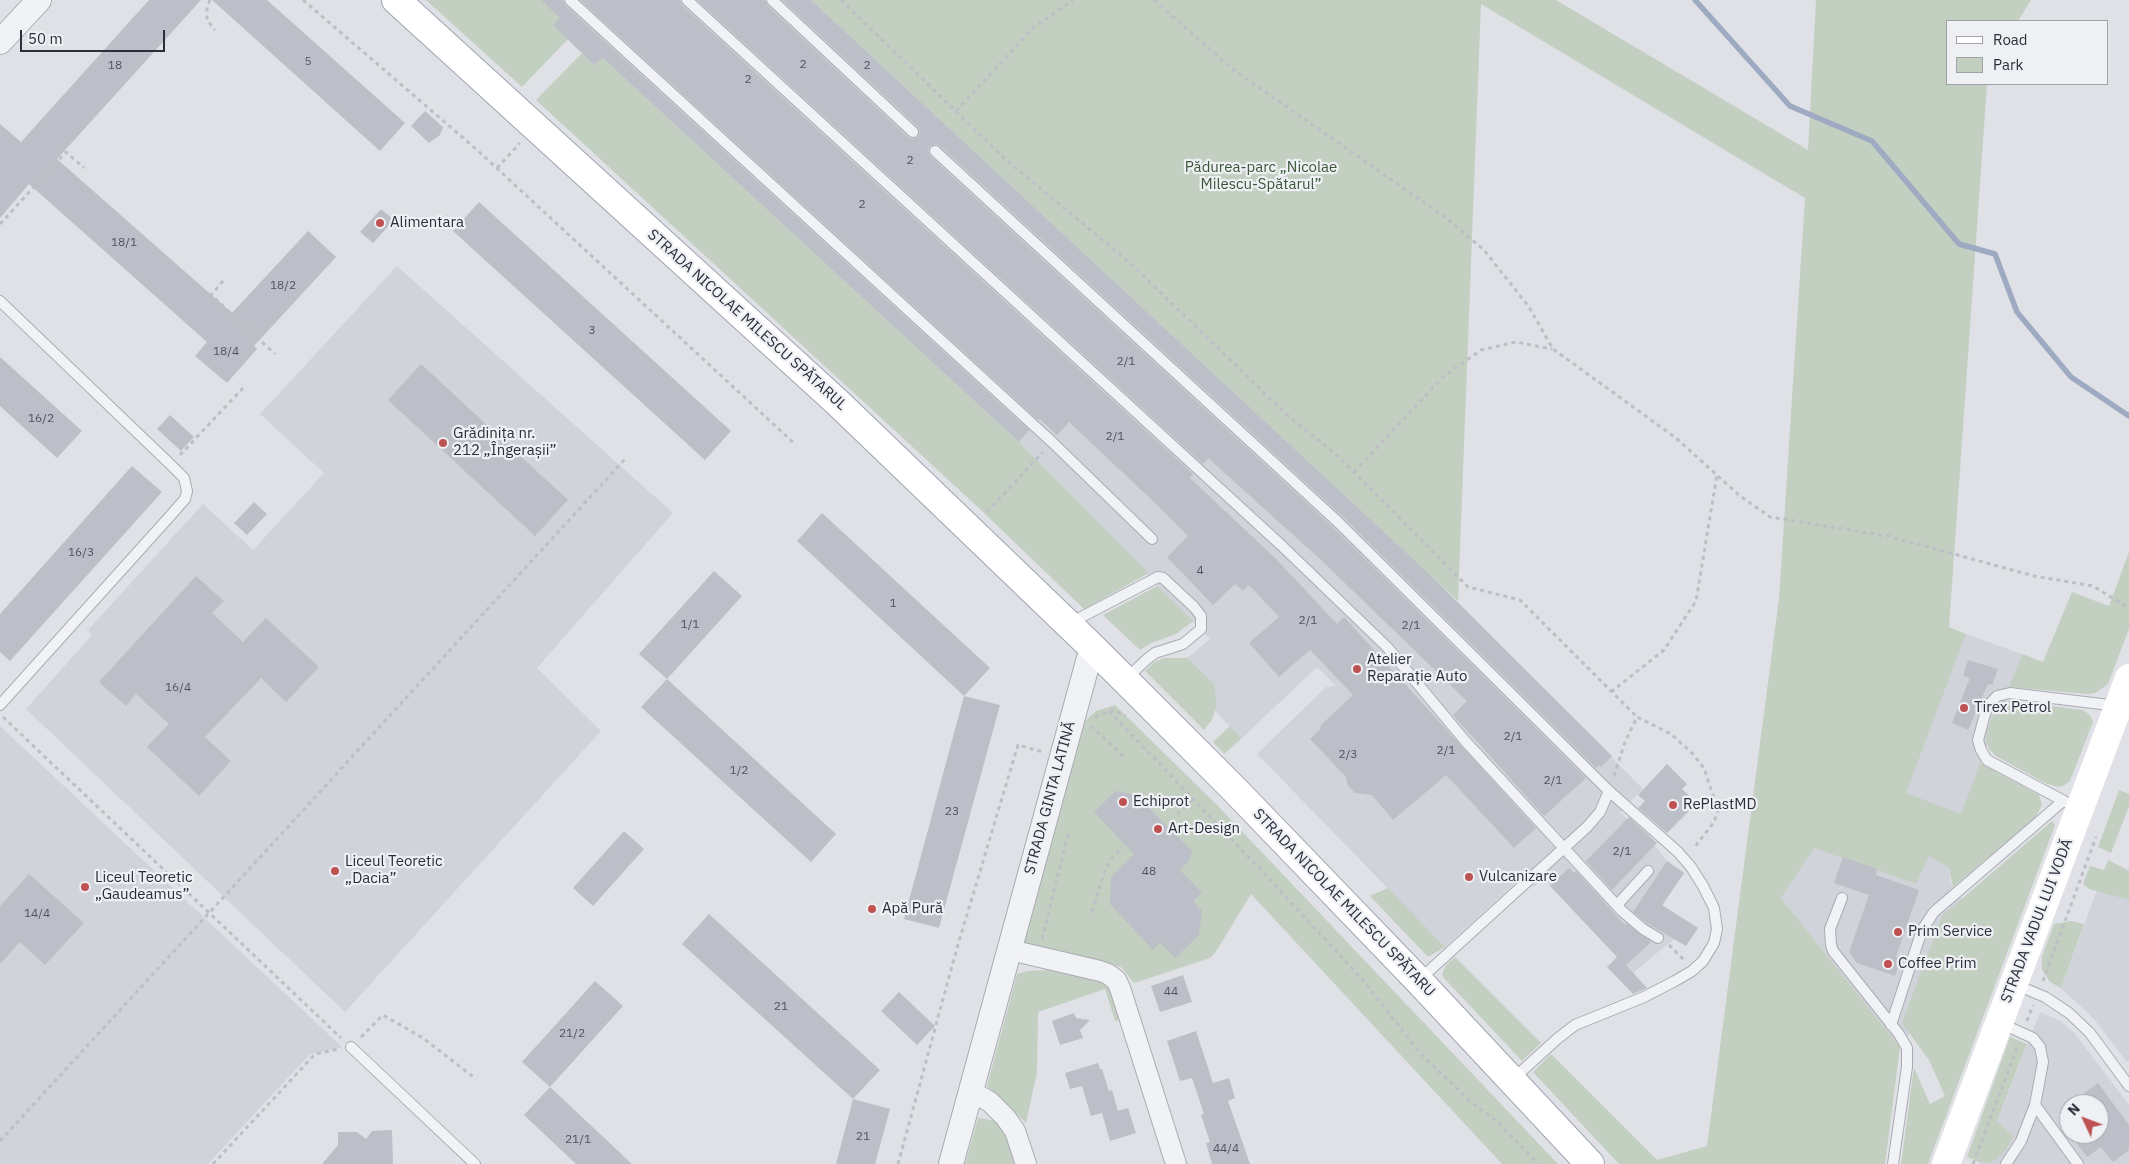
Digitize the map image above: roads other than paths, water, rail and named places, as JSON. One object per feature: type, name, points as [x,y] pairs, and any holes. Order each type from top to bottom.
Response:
[{"type":"main road","name":"STRADA NICOLAE MILESCU SPĂTARUL","points":[[396,0],[837,402],[1092,647]]},
{"type":"main road","name":"STRADA NICOLAE MILESCU SPĂTARU","points":[[1092,647],[1240,795],[1418,980],[1590,1164]]},
{"type":"main road","name":"STRADA VADUL LUI VODĂ","points":[[1946,1164],[2014,983],[2071,805],[2118,706],[2129,678]]},
{"type":"street","points":[[0,42],[39,0]]},
{"type":"street","name":"STRADA GINTA LATINĂ","points":[[951,1164],[1092,647]]},
{"type":"street","points":[[1010,950],[1100,971],[1116,980],[1176,1164]]},
{"type":"street","points":[[971,1091],[990,1102],[1006,1118],[1015,1132],[1026,1164]]},
{"type":"lane","points":[[570,0],[1051,441],[1152,539]]},
{"type":"lane","points":[[687,0],[1266,531],[1387,647],[1466,742],[1617,905],[1635,923],[1658,938]]},
{"type":"lane","points":[[772,0],[913,132]]},
{"type":"lane","points":[[934,152],[1338,522],[1610,791],[1685,860],[1703,886],[1714,908],[1717,924],[1714,943],[1709,952],[1692,971],[1644,997],[1576,1025],[1557,1039],[1512,1080]]},
{"type":"lane","points":[[0,301],[171,465],[186,483],[187,491],[185,499],[0,705]]},
{"type":"lane","points":[[1068,624],[1158,577],[1163,578],[1194,607],[1201,616],[1201,629],[1183,644],[1155,654],[1147,659],[1126,680]]},
{"type":"lane","points":[[1892,1025],[1922,930],[1934,912],[2071,805],[1987,760],[1978,740],[1987,707],[1997,696],[2010,693],[2118,706]]},
{"type":"lane","points":[[1418,980],[1565,848],[1600,812],[1610,791]]},
{"type":"lane","points":[[1617,905],[1648,871]]},
{"type":"lane","points":[[1842,898],[1830,929],[1831,945],[1836,957],[1905,1042],[1908,1055],[1893,1164]]},
{"type":"lane","points":[[2014,983],[2045,997],[2069,1013],[2090,1033],[2129,1086]]},
{"type":"lane","points":[[1999,1022],[2033,1038],[2040,1047],[2043,1062],[2035,1105],[2022,1141],[2006,1164]]},
{"type":"lane","points":[[351,1047],[475,1164]]},
{"type":"lane","points":[[2035,1105],[2078,1164]]},
{"type":"waterway","points":[[1695,0],[1790,106],[1872,141],[1959,244],[1995,254],[2017,312],[2071,377],[2129,416]]},
{"type":"place","name":"Alimentara","points":[[380,223]]},
{"type":"place","name":"Grădinița nr. 212 „Îngerașii”","points":[[443,443]]},
{"type":"place","name":"Atelier Reparație Auto","points":[[1357,669]]},
{"type":"place","name":"Tirex Petrol","points":[[1964,708]]},
{"type":"place","name":"Echiprot","points":[[1123,802]]},
{"type":"place","name":"RePlastMD","points":[[1673,805]]},
{"type":"place","name":"Art-Design","points":[[1158,829]]},
{"type":"place","name":"Liceul Teoretic „Dacia”","points":[[335,871]]},
{"type":"place","name":"Vulcanizare","points":[[1469,877]]},
{"type":"place","name":"Liceul Teoretic „Gaudeamus”","points":[[85,887]]},
{"type":"place","name":"Apă Pură","points":[[872,909]]},
{"type":"place","name":"Prim Service","points":[[1898,932]]},
{"type":"place","name":"Coffee Prim","points":[[1888,964]]},
{"type":"park label","name":"Pădurea-parc „Nicolae Milescu-Spătarul”","points":[[1261,176]]}]
